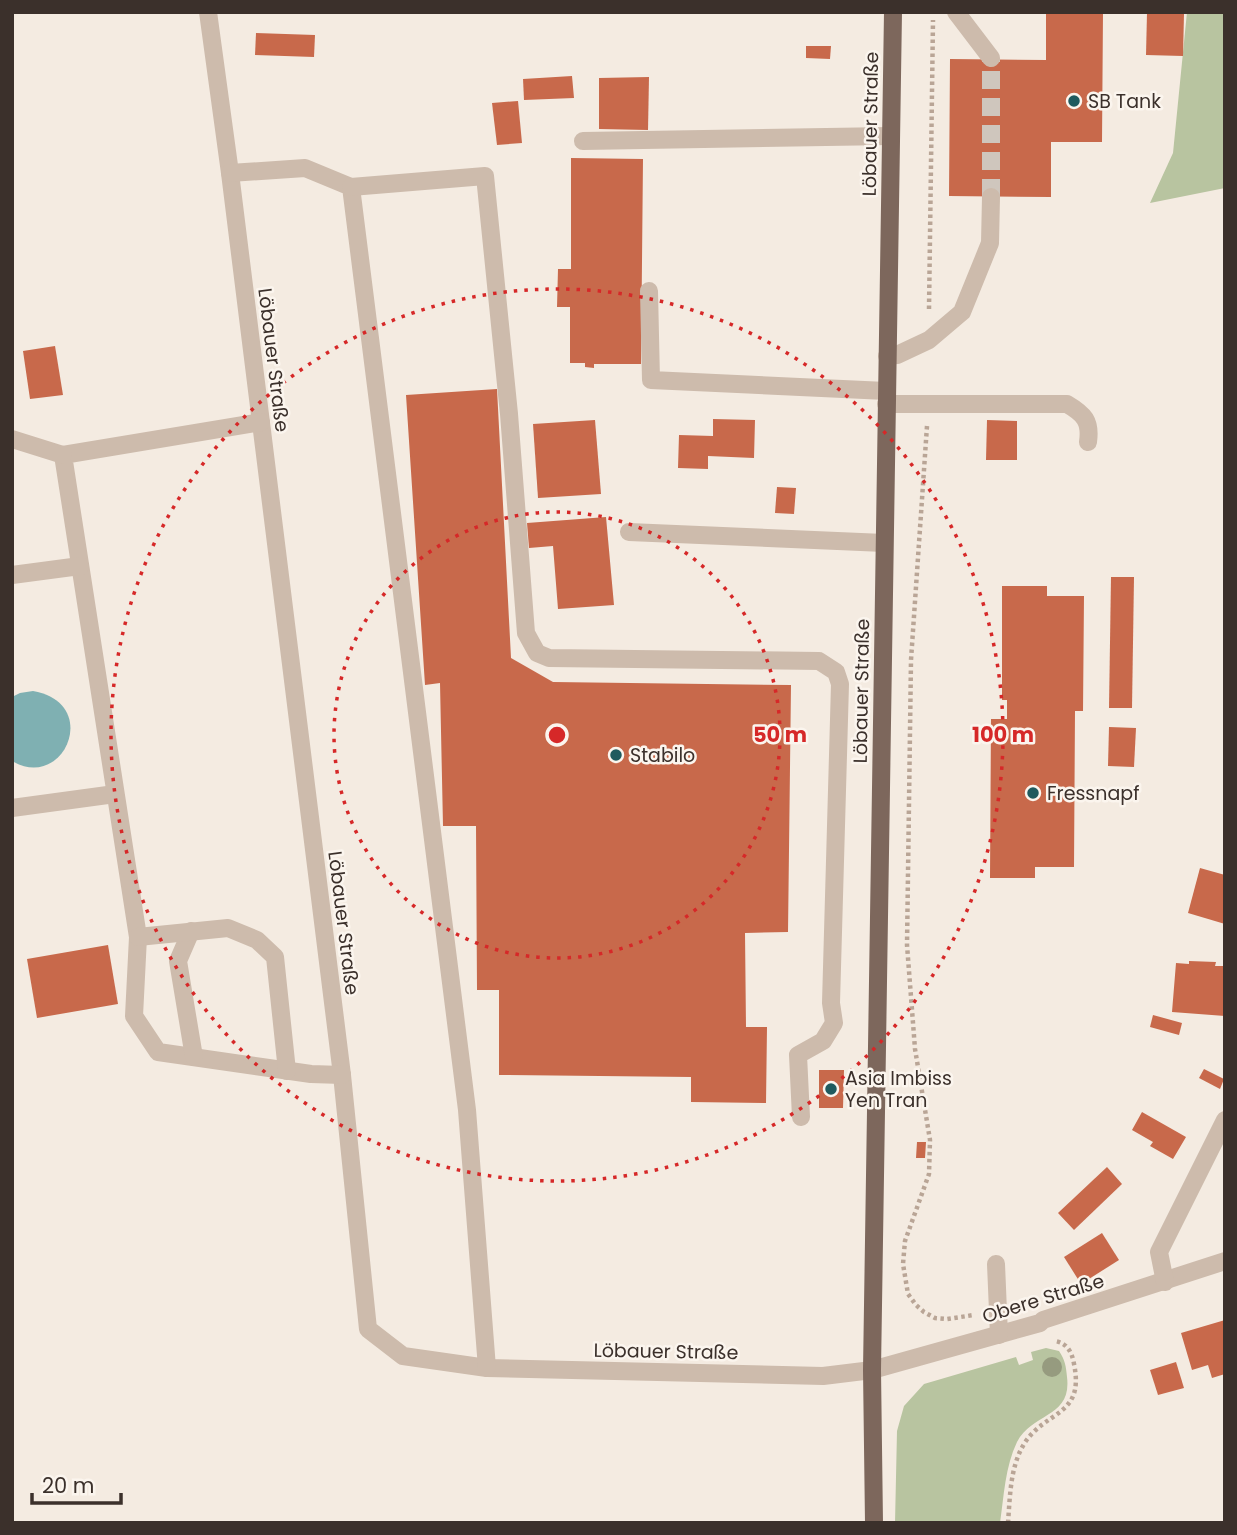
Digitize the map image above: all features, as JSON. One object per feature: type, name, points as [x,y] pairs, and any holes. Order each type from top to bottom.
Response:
[{"type":"main road","name":"Löbauer Straße","points":[[874,1523],[872,1370],[893,12]]},
{"type":"street","name":"Löbauer Straße","points":[[208,12],[342,1075],[368,1329],[403,1356],[487,1368],[823,1376],[872,1370]]},
{"type":"street","points":[[956,12],[991,58]]},
{"type":"street","points":[[583,141],[890,136]]},
{"type":"street","points":[[230,173],[305,168],[351,187],[485,176],[509,414],[526,633],[537,653],[549,658],[819,661],[836,672],[840,695],[831,1003],[834,1023],[824,1041],[798,1055],[801,1117]]},
{"type":"street","points":[[351,187],[467,1110],[487,1368]]},
{"type":"street","points":[[887,356],[897,355],[929,340],[962,312],[990,243],[991,197]]},
{"type":"street","points":[[649,291],[651,380],[886,397],[928,404],[1067,404],[1081,412],[1090,428],[1088,442]]},
{"type":"street","points":[[12,439],[63,455],[261,422]]},
{"type":"street","points":[[63,455],[138,937],[134,1016],[158,1052],[342,1075]]},
{"type":"street","points":[[629,532],[884,543]]},
{"type":"street","points":[[12,575],[80,566]]},
{"type":"street","points":[[12,808],[115,794]]},
{"type":"street","points":[[138,937],[228,928],[257,940],[275,957],[287,1070]]},
{"type":"street","points":[[191,931],[178,961],[194,1057]]},
{"type":"street","points":[[1166,1282],[1159,1252],[1225,1121]]},
{"type":"street","name":"Obere Straße","points":[[872,1370],[1040,1323],[1225,1261]]},
{"type":"street","points":[[996,1264],[999,1335]]},
{"type":"path","points":[[929,340],[933,12]]},
{"type":"path","points":[[928,404],[911,660],[907,945],[915,1049],[930,1140],[929,1174],[905,1241],[903,1264],[908,1294],[916,1305],[935,1318],[947,1319],[997,1311]]},
{"type":"path","points":[[1008,1523],[1016,1461],[1023,1445],[1035,1430],[1064,1410],[1074,1393],[1075,1370],[1070,1350],[1059,1341],[1045,1343],[1040,1323]]},
{"type":"green space","points":[[1187,12],[1225,12],[1225,188],[1150,203],[1173,153]]},
{"type":"green space","points":[[1046,1348],[1059,1351],[1063,1357],[1067,1390],[1058,1408],[1032,1425],[1017,1442],[1007,1471],[1000,1523],[895,1523],[897,1431],[904,1406],[924,1384],[1016,1357],[1019,1365],[1033,1360],[1031,1352]]},
{"type":"water","points":[[33,691],[54,699],[66,711],[70,727],[68,742],[60,756],[47,765],[31,767],[12,761],[12,697]]},
{"type":"building","points":[[1046,12],[1103,12],[1102,142],[1051,142],[1051,197],[949,196],[950,59],[1046,60]]},
{"type":"building","points":[[1147,13],[1184,14],[1183,56],[1146,55]]},
{"type":"building","points":[[256,33],[315,35],[314,57],[255,55]]},
{"type":"building","points":[[806,46],[831,46],[830,59],[806,58]]},
{"type":"building","points":[[572,76],[574,98],[524,100],[523,79]]},
{"type":"building","points":[[649,77],[648,130],[599,129],[599,78]]},
{"type":"building","points":[[518,101],[522,143],[497,145],[492,103]]},
{"type":"building","points":[[571,158],[643,159],[641,364],[594,364],[594,368],[585,367],[585,363],[570,363],[570,307],[557,307],[558,269],[571,269]]},
{"type":"building","points":[[55,346],[63,395],[30,399],[23,351]]},
{"type":"building","name":"Stabilo","points":[[497,389],[511,658],[553,682],[791,685],[788,932],[745,933],[746,1027],[767,1027],[766,1103],[691,1102],[691,1077],[499,1075],[499,990],[477,990],[476,826],[443,826],[440,683],[425,685],[406,395]]},
{"type":"building","points":[[713,419],[755,420],[754,458],[708,456],[708,469],[678,468],[679,435],[713,436]]},
{"type":"building","points":[[595,420],[601,494],[538,498],[533,424]]},
{"type":"building","points":[[987,420],[1017,421],[1017,460],[986,460]]},
{"type":"building","points":[[777,487],[796,488],[794,514],[775,513]]},
{"type":"building","points":[[606,517],[614,605],[558,609],[553,546],[529,548],[527,523]]},
{"type":"building","points":[[1111,577],[1134,577],[1132,708],[1109,708]]},
{"type":"building","name":"Fressnapf","points":[[1002,586],[1047,586],[1047,596],[1084,596],[1083,711],[1075,711],[1074,867],[1035,867],[1035,878],[990,878],[991,719],[1007,719],[1007,700],[1002,700]]},
{"type":"building","points":[[1109,727],[1136,728],[1134,767],[1108,766]]},
{"type":"building","points":[[1200,868],[1225,875],[1225,924],[1188,913]]},
{"type":"building","points":[[108,945],[118,1004],[37,1018],[27,959]]},
{"type":"building","points":[[1189,961],[1216,962],[1215,966],[1225,966],[1225,1016],[1172,1012],[1176,963],[1189,964]]},
{"type":"building","points":[[1153,1015],[1182,1023],[1179,1035],[1150,1027]]},
{"type":"building","points":[[1204,1069],[1224,1079],[1220,1089],[1199,1078]]},
{"type":"building","name":"Asia Imbiss Yen Tran","points":[[819,1070],[844,1070],[843,1108],[819,1108]]},
{"type":"building","points":[[1142,1112],[1186,1137],[1173,1159],[1150,1146],[1153,1142],[1132,1130]]},
{"type":"building","points":[[917,1142],[926,1142],[925,1158],[916,1158]]},
{"type":"building","points":[[1107,1167],[1122,1184],[1074,1230],[1058,1213]]},
{"type":"building","points":[[1102,1233],[1119,1260],[1081,1284],[1064,1257]]},
{"type":"building","points":[[1225,1320],[1225,1374],[1212,1378],[1208,1365],[1192,1370],[1181,1333]]},
{"type":"building","points":[[1176,1362],[1184,1388],[1158,1395],[1150,1370]]},
{"type":"tunnel","points":[[991,58],[991,197]]},
{"type":"place","name":"SB Tank","points":[[1074,101]]},
{"type":"place","name":"Stabilo","points":[[616,755]]},
{"type":"place","name":"Fressnapf","points":[[1033,793]]},
{"type":"place","name":"Asia Imbiss Yen Tran","points":[[831,1089]]}]
